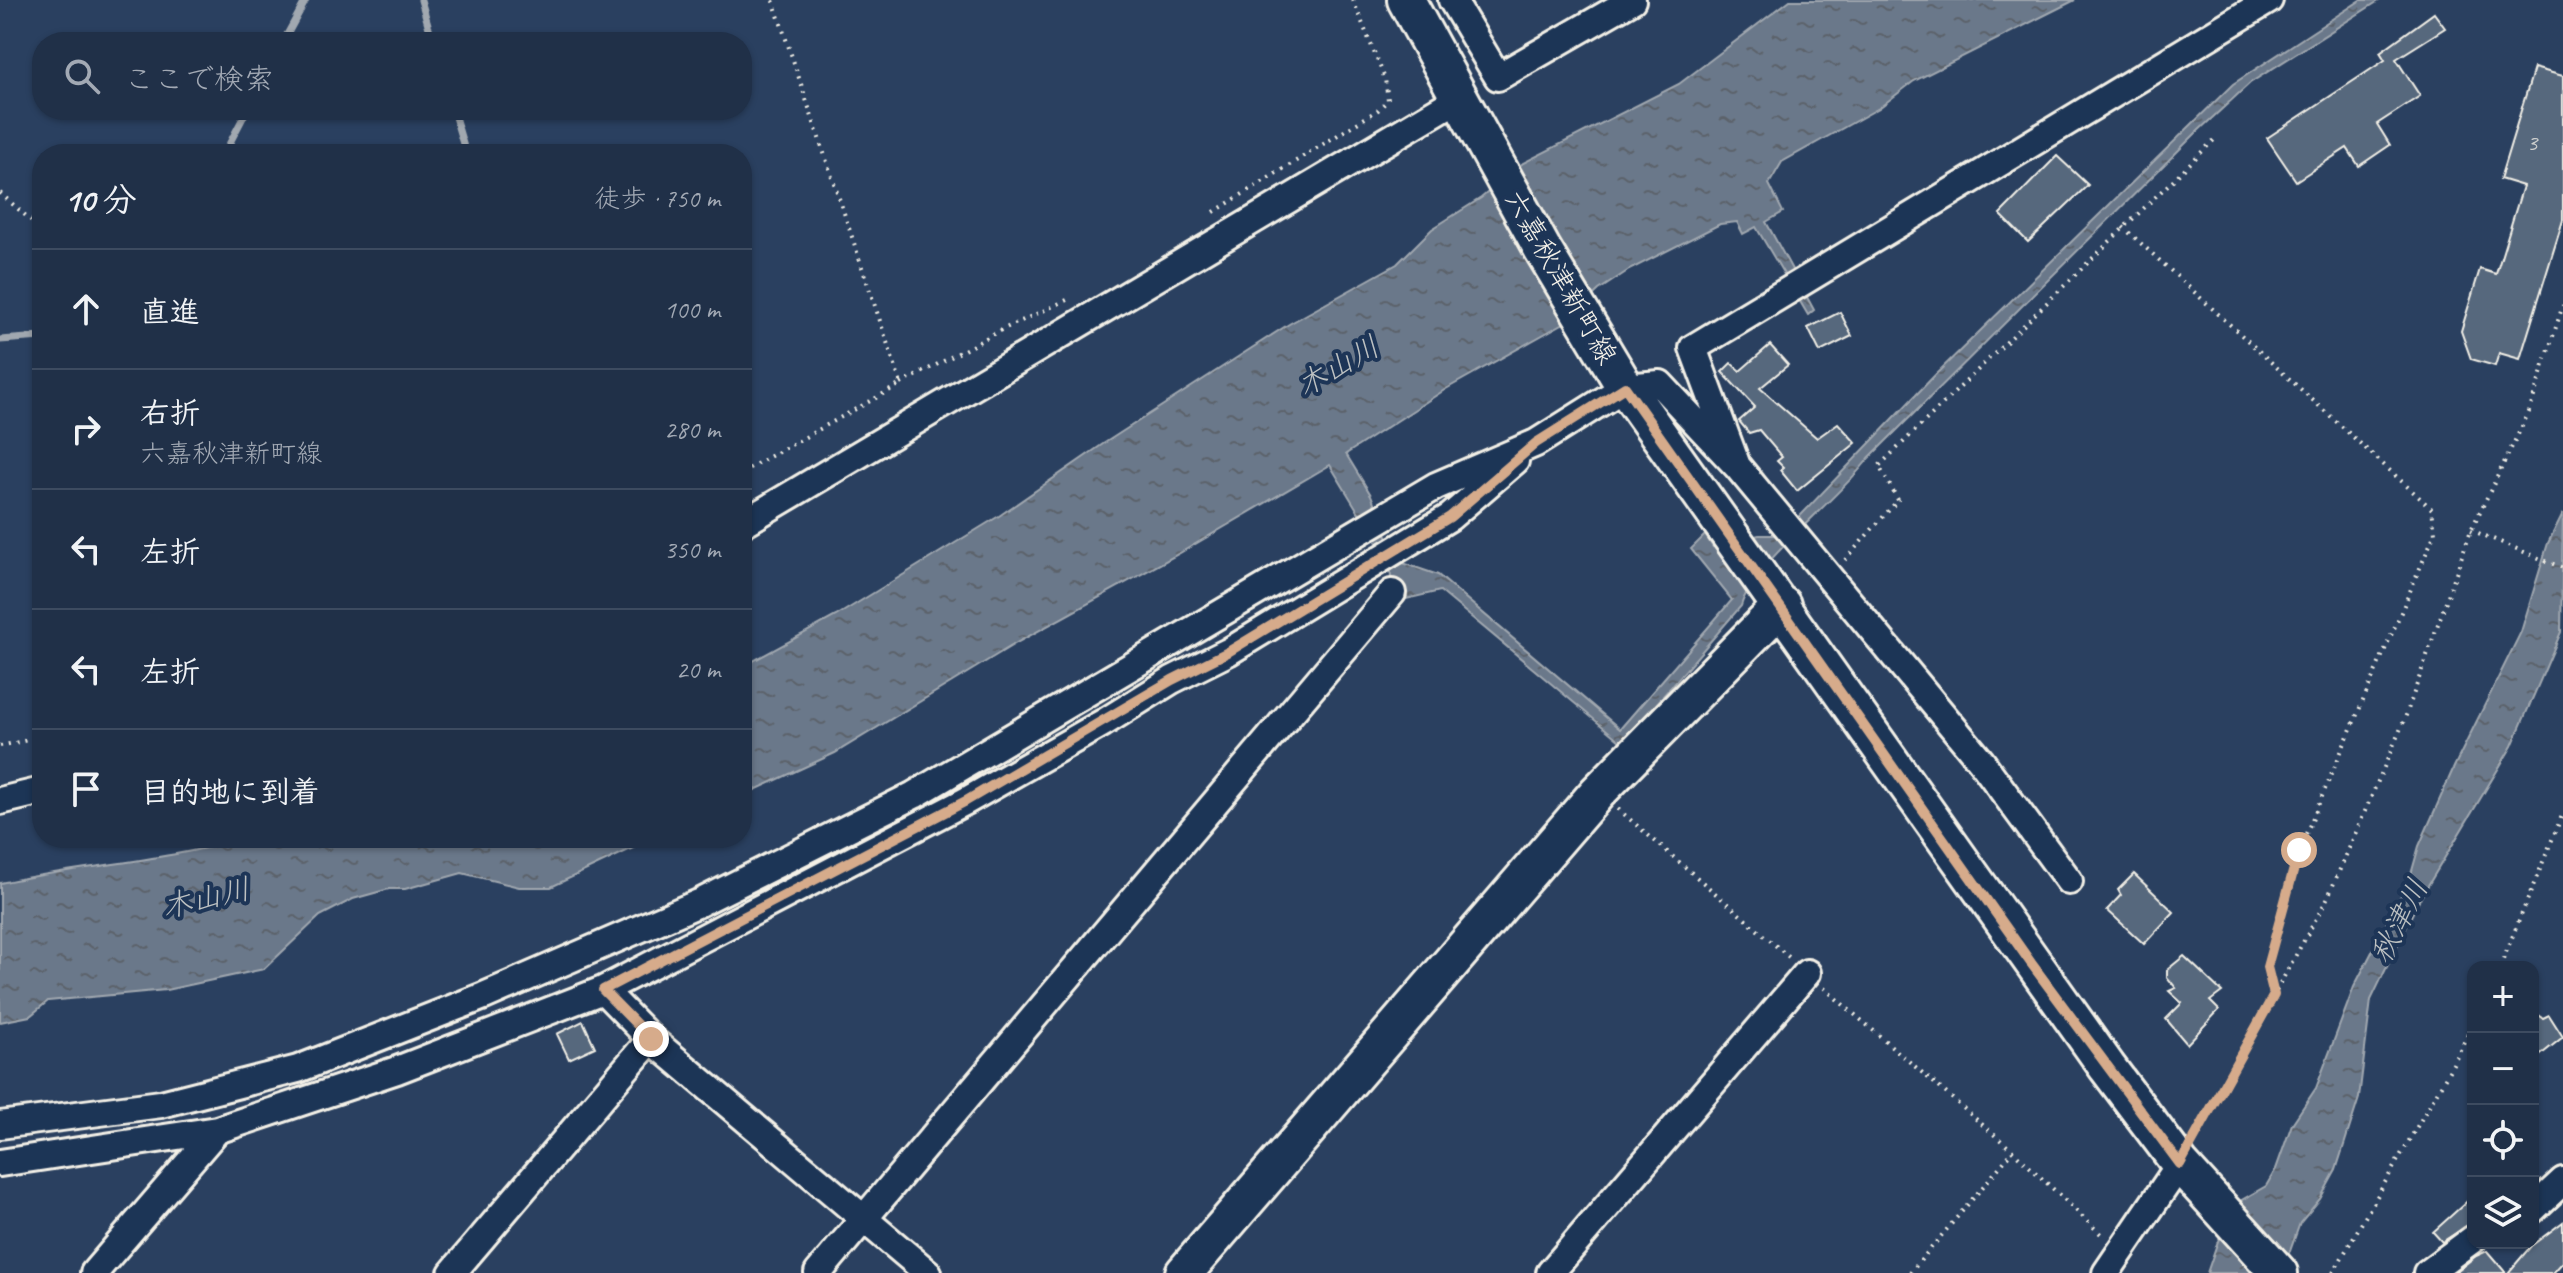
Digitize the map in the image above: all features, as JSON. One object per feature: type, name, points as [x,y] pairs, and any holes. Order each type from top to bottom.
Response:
[{"type":"main road","name":"六嘉秋津新町線","points":[[1406,0],[1543,250],[1625,387],[1782,605],[2013,937],[2180,1164],[2279,1273]]},
{"type":"main road","points":[[1184,1273],[1598,792],[1782,605]]},
{"type":"street","points":[[1452,0],[1498,77],[1632,0]]},
{"type":"street","points":[[1737,466],[1693,348],[2269,0]]},
{"type":"street","points":[[752,518],[1459,98]]},
{"type":"street","points":[[0,1163],[217,1130],[397,1070],[603,990],[966,801],[1172,680],[1228,652],[1450,517],[1536,443],[1625,387],[1660,384],[1737,466],[1981,761],[2069,881]]},
{"type":"street","points":[[0,1125],[161,1104],[298,1069],[484,996],[699,903],[914,795],[1436,486],[1536,443]]},
{"type":"street","points":[[818,1273],[1392,593]]},
{"type":"street","points":[[0,801],[32,793]]},
{"type":"street","points":[[1550,1273],[1807,973]]},
{"type":"street","points":[[603,990],[651,1039],[928,1273]]},
{"type":"street","points":[[452,1273],[651,1039]]},
{"type":"street","points":[[94,1273],[217,1130]]},
{"type":"street","points":[[2113,1263],[2180,1164]]},
{"type":"street","points":[[2539,1203],[2563,1181]]},
{"type":"street","points":[[2427,1273],[2467,1243]]},
{"type":"path","points":[[773,0],[901,384]]},
{"type":"path","points":[[1202,220],[1378,110],[1388,100],[1385,79],[1353,0]]},
{"type":"path","points":[[1831,576],[1898,500],[1879,466],[2214,140]]},
{"type":"path","points":[[0,193],[32,221]]},
{"type":"path","points":[[2123,227],[2432,509],[2435,533],[2299,850],[2267,967],[2274,995]]},
{"type":"path","points":[[752,466],[997,332],[1080,294]]},
{"type":"path","points":[[2180,1164],[2328,897],[2397,736],[2471,530],[2529,412],[2563,305]]},
{"type":"path","points":[[2471,530],[2563,568]]},
{"type":"path","points":[[0,746],[32,739]]},
{"type":"path","points":[[1598,792],[2013,1151],[2113,1263]]},
{"type":"path","points":[[2502,961],[2563,813]]},
{"type":"path","points":[[2333,1273],[2468,1033]]},
{"type":"path","points":[[1910,1273],[2013,1151]]},
{"type":"water","name":"木山川","points":[[1790,0],[2075,0],[1914,81],[1879,108],[1782,162],[1769,184],[1783,212],[1766,222],[1814,310],[1808,315],[1756,227],[1743,234],[1737,222],[1720,224],[1629,270],[1599,290],[1564,323],[1446,389],[1346,454],[1371,495],[1397,561],[1438,575],[1620,729],[1732,600],[1691,549],[1705,535],[1713,547],[1759,535],[1782,535],[1935,375],[2233,84],[2361,0],[2380,0],[2250,83],[2197,132],[1779,551],[1762,570],[1741,606],[1632,732],[1620,741],[1440,591],[1398,601],[1392,593],[1390,564],[1330,465],[1180,553],[1018,642],[835,753],[752,791],[752,662],[836,616],[999,516],[1103,444],[1289,324],[1397,264],[1432,229],[1481,198],[1523,163],[1679,84]]},
{"type":"water","name":"秋津川","points":[[2563,513],[2561,632],[2512,746],[2418,902],[2371,1000],[2359,1098],[2336,1170],[2320,1199],[2300,1223],[2290,1251],[2274,1273],[2207,1273],[2218,1241],[2240,1201],[2266,1186],[2276,1169],[2292,1124],[2316,1088],[2354,987],[2410,878],[2419,846],[2454,767],[2521,632],[2548,543]]},
{"type":"water","name":"木山川","points":[[205,848],[633,848],[551,887],[519,887],[462,873],[405,889],[389,889],[353,899],[320,916],[264,969],[166,990],[48,1001],[30,1016],[0,1022],[0,883]]},
{"type":"building","points":[[2434,13],[2445,28],[2396,59],[2420,96],[2377,124],[2390,145],[2359,166],[2347,148],[2296,181],[2267,138],[2385,60],[2380,52]]},
{"type":"building","points":[[2534,68],[2563,76],[2563,220],[2520,359],[2499,353],[2495,366],[2471,359],[2461,331],[2480,269],[2496,274],[2523,186],[2500,179]]},
{"type":"building","points":[[2057,156],[2088,185],[2028,242],[2000,214]]},
{"type":"building","points":[[1840,312],[1852,336],[1820,352],[1808,328]]},
{"type":"building","points":[[1770,345],[1788,365],[1760,388],[1817,438],[1838,423],[1856,443],[1797,491],[1780,470],[1783,467],[1777,461],[1782,457],[1759,430],[1749,433],[1739,421],[1755,407],[1722,372],[1731,363],[1740,371]]},
{"type":"building","points":[[2134,874],[2174,912],[2144,944],[2107,910],[2121,895],[2118,890]]},
{"type":"building","points":[[2184,956],[2222,992],[2210,1001],[2219,1010],[2187,1044],[2166,1019],[2182,1003],[2169,991],[2176,988],[2167,977],[2167,970]]},
{"type":"building","points":[[2539,1015],[2543,1018],[2549,1015],[2563,1037],[2539,1056]]},
{"type":"building","points":[[583,1021],[595,1047],[569,1059],[557,1034]]},
{"type":"building","points":[[2467,1201],[2467,1226],[2442,1242],[2433,1232]]},
{"type":"building","points":[[2563,1222],[2563,1262],[2553,1273],[2508,1273],[2528,1249],[2539,1249],[2539,1240]]},
{"type":"building","points":[[2487,1251],[2506,1273],[2454,1273],[2476,1256]]},
{"type":"waterway","points":[[288,32],[306,0]]},
{"type":"waterway","points":[[421,0],[430,32]]},
{"type":"waterway","points":[[229,144],[242,120]]},
{"type":"waterway","points":[[456,120],[463,144]]},
{"type":"waterway","points":[[0,340],[32,338]]},
{"type":"route","points":[[651,1039],[603,990],[966,801],[1172,680],[1228,652],[1450,517],[1536,443],[1625,387],[1782,605],[2031,963],[2180,1164],[2274,995],[2267,967],[2299,850]]}]
